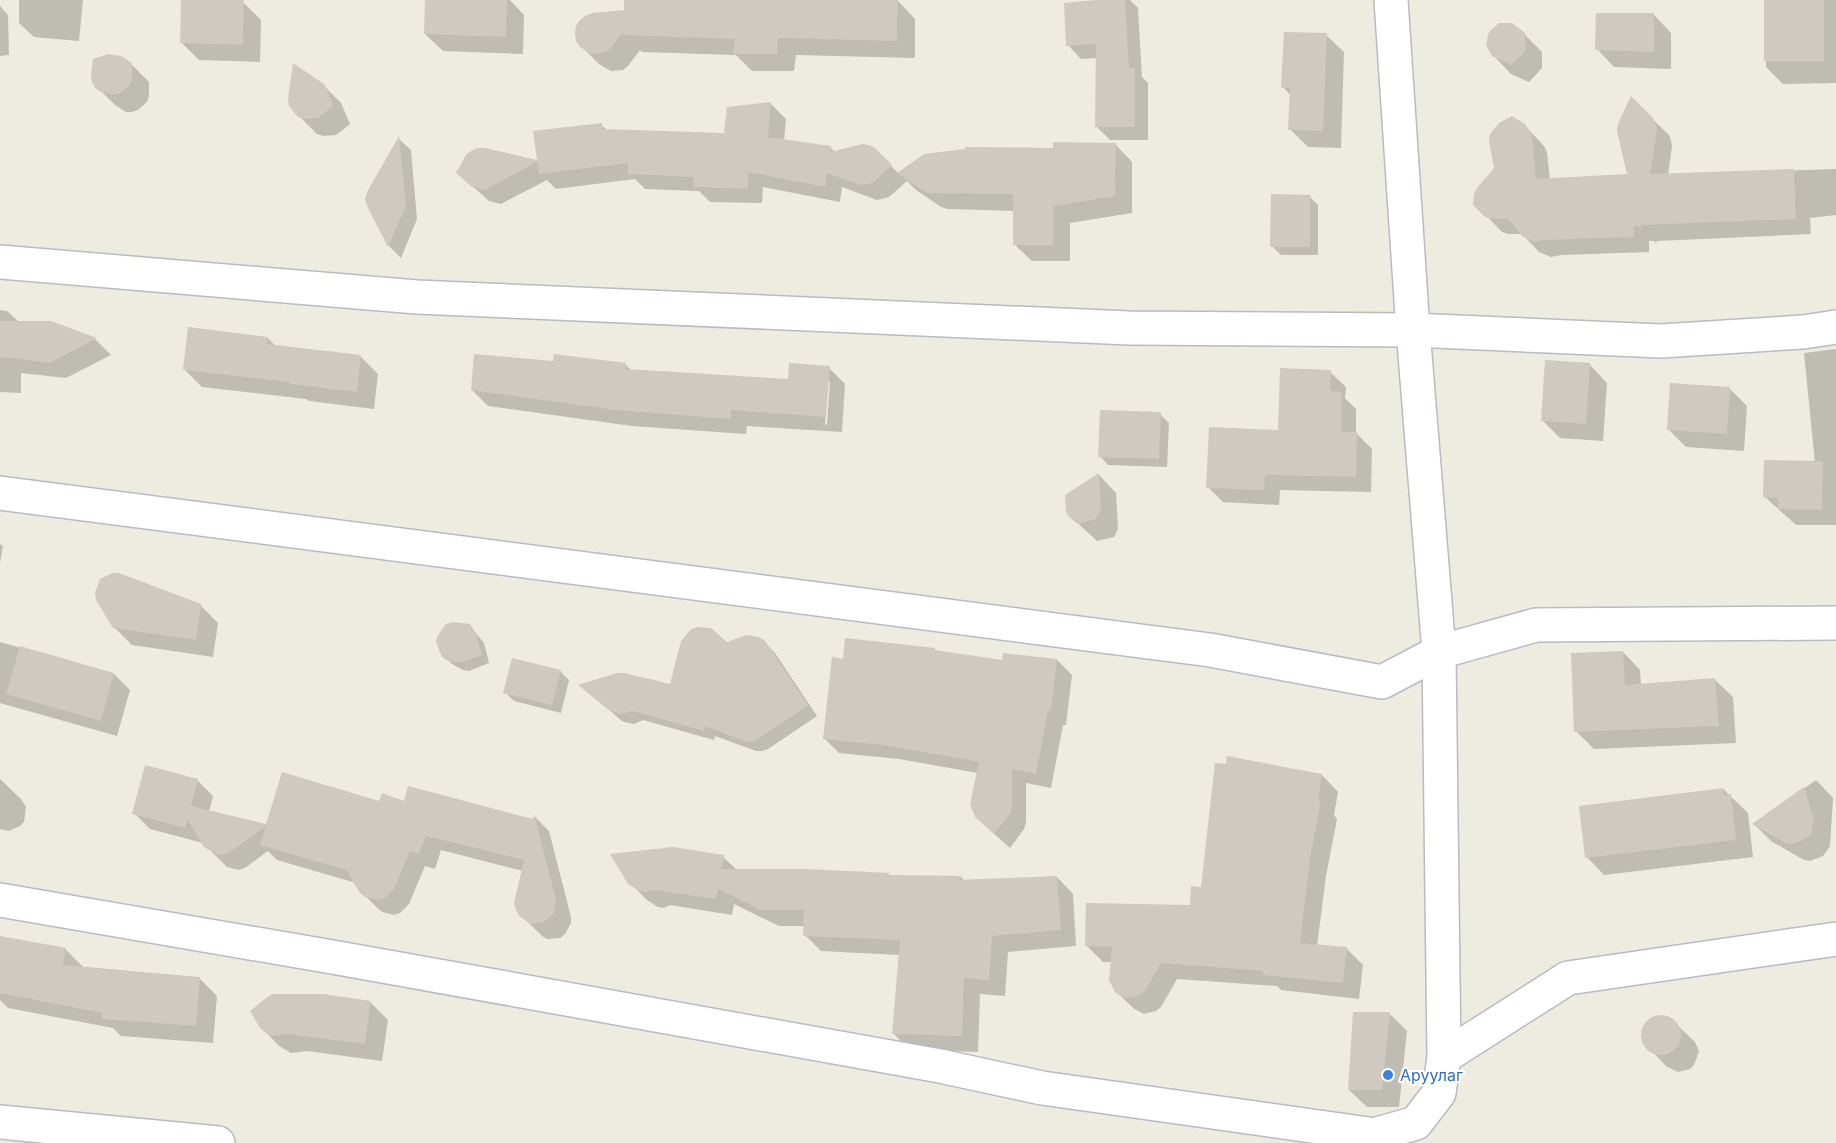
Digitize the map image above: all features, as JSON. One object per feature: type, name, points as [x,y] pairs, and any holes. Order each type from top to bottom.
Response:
[{"type":"street","points":[[1345,1143],[1378,1139],[1416,1123],[1439,1093],[1444,1056],[1439,652],[1413,330],[1391,0]]},
{"type":"street","points":[[0,262],[417,297],[1129,328],[1413,330],[1661,341],[1803,332],[1836,327]]},
{"type":"street","points":[[0,493],[1210,650],[1382,682],[1439,652],[1536,625],[1836,623]]},
{"type":"street","points":[[0,900],[419,972],[940,1066],[1042,1088],[1378,1139]]},
{"type":"street","points":[[1444,1056],[1568,978],[1836,939]]},
{"type":"street","points":[[0,1122],[218,1143]]},
{"type":"building","points":[[181,0],[244,0],[243,45],[180,43]]},
{"type":"building","points":[[425,0],[507,0],[506,37],[424,34]]},
{"type":"building","points":[[624,0],[898,0],[897,41],[778,38],[777,54],[733,54],[735,39],[623,35],[623,32],[605,52],[592,54],[580,47],[575,34],[580,20],[592,13],[624,10]]},
{"type":"building","points":[[1125,0],[1129,68],[1135,68],[1135,127],[1095,127],[1096,44],[1066,46],[1064,3]]},
{"type":"building","points":[[1764,0],[1824,0],[1824,61],[1764,61]]},
{"type":"building","points":[[1596,13],[1654,13],[1654,52],[1595,50]]},
{"type":"building","points":[[1499,23],[1512,23],[1525,33],[1525,49],[1511,65],[1492,56],[1486,45],[1489,32]]},
{"type":"building","points":[[1284,32],[1327,33],[1323,131],[1288,130],[1290,88],[1281,88]]},
{"type":"building","points":[[108,54],[121,56],[132,63],[130,85],[121,93],[114,95],[101,92],[92,82],[93,59]]},
{"type":"building","points":[[293,63],[324,84],[327,89],[333,106],[318,118],[298,117],[289,106]]},
{"type":"building","points":[[1631,96],[1656,124],[1650,174],[1794,169],[1796,219],[1641,225],[1641,230],[1638,226],[1634,226],[1634,237],[1534,242],[1522,236],[1508,219],[1491,219],[1484,216],[1473,205],[1477,188],[1494,168],[1489,141],[1490,134],[1499,123],[1512,116],[1525,124],[1532,135],[1536,179],[1627,174],[1617,131]]},
{"type":"building","points":[[771,102],[768,137],[831,146],[830,152],[862,144],[869,145],[892,165],[874,182],[860,185],[827,173],[825,187],[748,172],[748,189],[693,187],[694,177],[628,174],[628,163],[539,174],[537,162],[485,190],[472,187],[456,173],[466,155],[478,148],[537,160],[533,131],[602,123],[602,129],[724,133],[727,107]]},
{"type":"building","points":[[399,136],[406,206],[388,247],[365,199]]},
{"type":"building","points":[[1053,142],[1116,143],[1115,196],[1053,206],[1053,245],[1013,245],[1013,194],[929,193],[897,173],[924,154],[965,149],[965,147],[1053,148]]},
{"type":"building","points":[[1271,194],[1310,195],[1310,247],[1270,247]]},
{"type":"building","points":[[0,321],[51,321],[97,338],[50,363],[0,357]]},
{"type":"building","points":[[188,327],[268,337],[267,344],[361,355],[357,392],[183,370]]},
{"type":"building","points":[[474,354],[553,361],[554,354],[626,363],[626,369],[788,379],[789,363],[830,366],[826,417],[731,410],[731,419],[615,410],[471,390]]},
{"type":"building","points":[[1545,360],[1590,363],[1586,424],[1541,421]]},
{"type":"building","points":[[1280,368],[1331,370],[1330,391],[1341,392],[1341,432],[1357,432],[1356,477],[1265,475],[1264,490],[1206,488],[1209,427],[1278,430]]},
{"type":"building","points":[[1670,383],[1730,387],[1727,434],[1667,430]]},
{"type":"building","points":[[1100,410],[1161,412],[1159,459],[1098,457]]},
{"type":"building","points":[[1764,460],[1823,461],[1822,510],[1778,509],[1778,498],[1763,497]]},
{"type":"building","points":[[1099,473],[1101,510],[1096,519],[1078,524],[1066,512],[1065,495]]},
{"type":"building","points":[[112,573],[119,573],[201,604],[196,640],[113,628],[96,600],[95,593],[100,579]]},
{"type":"building","points":[[453,622],[470,624],[476,633],[482,655],[460,663],[446,660],[441,655],[436,642],[438,635],[446,624]]},
{"type":"building","points":[[711,628],[727,642],[746,635],[759,637],[765,641],[808,705],[751,742],[705,726],[704,731],[632,711],[623,714],[610,711],[578,685],[617,673],[670,684],[681,641],[691,629]]},
{"type":"building","points":[[845,638],[935,648],[935,650],[1002,660],[1003,653],[1057,659],[1051,711],[1048,711],[1036,774],[1012,769],[1012,808],[994,834],[975,817],[970,804],[979,762],[883,745],[823,739],[832,657],[843,659]]},
{"type":"building","points":[[20,646],[114,673],[101,721],[6,694]]},
{"type":"building","points":[[1623,651],[1625,685],[1715,678],[1719,726],[1574,732],[1571,653]]},
{"type":"building","points":[[512,658],[561,670],[552,705],[503,693]]},
{"type":"building","points":[[1227,756],[1322,774],[1318,800],[1321,801],[1310,859],[1300,943],[1347,947],[1343,983],[1263,975],[1263,971],[1161,963],[1145,991],[1140,995],[1127,998],[1120,996],[1115,992],[1109,980],[1112,947],[1085,946],[1086,903],[1190,905],[1191,886],[1201,887],[1215,763],[1226,764]]},
{"type":"building","points":[[145,765],[198,779],[191,806],[266,824],[282,772],[379,801],[382,793],[404,801],[408,786],[533,819],[534,814],[556,900],[554,913],[544,922],[531,924],[519,916],[514,903],[524,860],[426,836],[419,854],[410,851],[394,889],[385,898],[378,900],[365,897],[360,893],[346,870],[260,845],[266,826],[229,853],[216,854],[204,847],[188,820],[185,828],[132,814]]},
{"type":"building","points":[[1804,787],[1814,820],[1811,834],[1805,839],[1792,844],[1785,843],[1752,824]]},
{"type":"building","points":[[1724,788],[1724,795],[1731,794],[1736,840],[1585,858],[1579,806]]},
{"type":"building","points":[[673,847],[724,855],[721,869],[806,869],[889,873],[889,875],[962,876],[958,880],[1057,876],[1061,930],[992,936],[989,980],[964,978],[962,1036],[892,1034],[900,940],[803,936],[804,910],[761,910],[718,889],[716,899],[653,890],[640,891],[628,884],[610,854]]},
{"type":"building","points":[[0,936],[66,948],[63,965],[200,977],[196,1026],[102,1019],[102,1013],[0,993]]},
{"type":"building","points":[[272,994],[323,994],[371,1001],[365,1044],[288,1034],[272,1036],[266,1033],[260,1028],[250,1011]]},
{"type":"building","points":[[1353,1012],[1390,1012],[1382,1090],[1348,1090]]},
{"type":"building","points":[[1661,1015],[1675,1021],[1681,1035],[1675,1049],[1661,1055],[1647,1049],[1641,1035],[1647,1021]]},
{"type":"place","name":"Аруулаг","points":[[1388,1075]]}]
